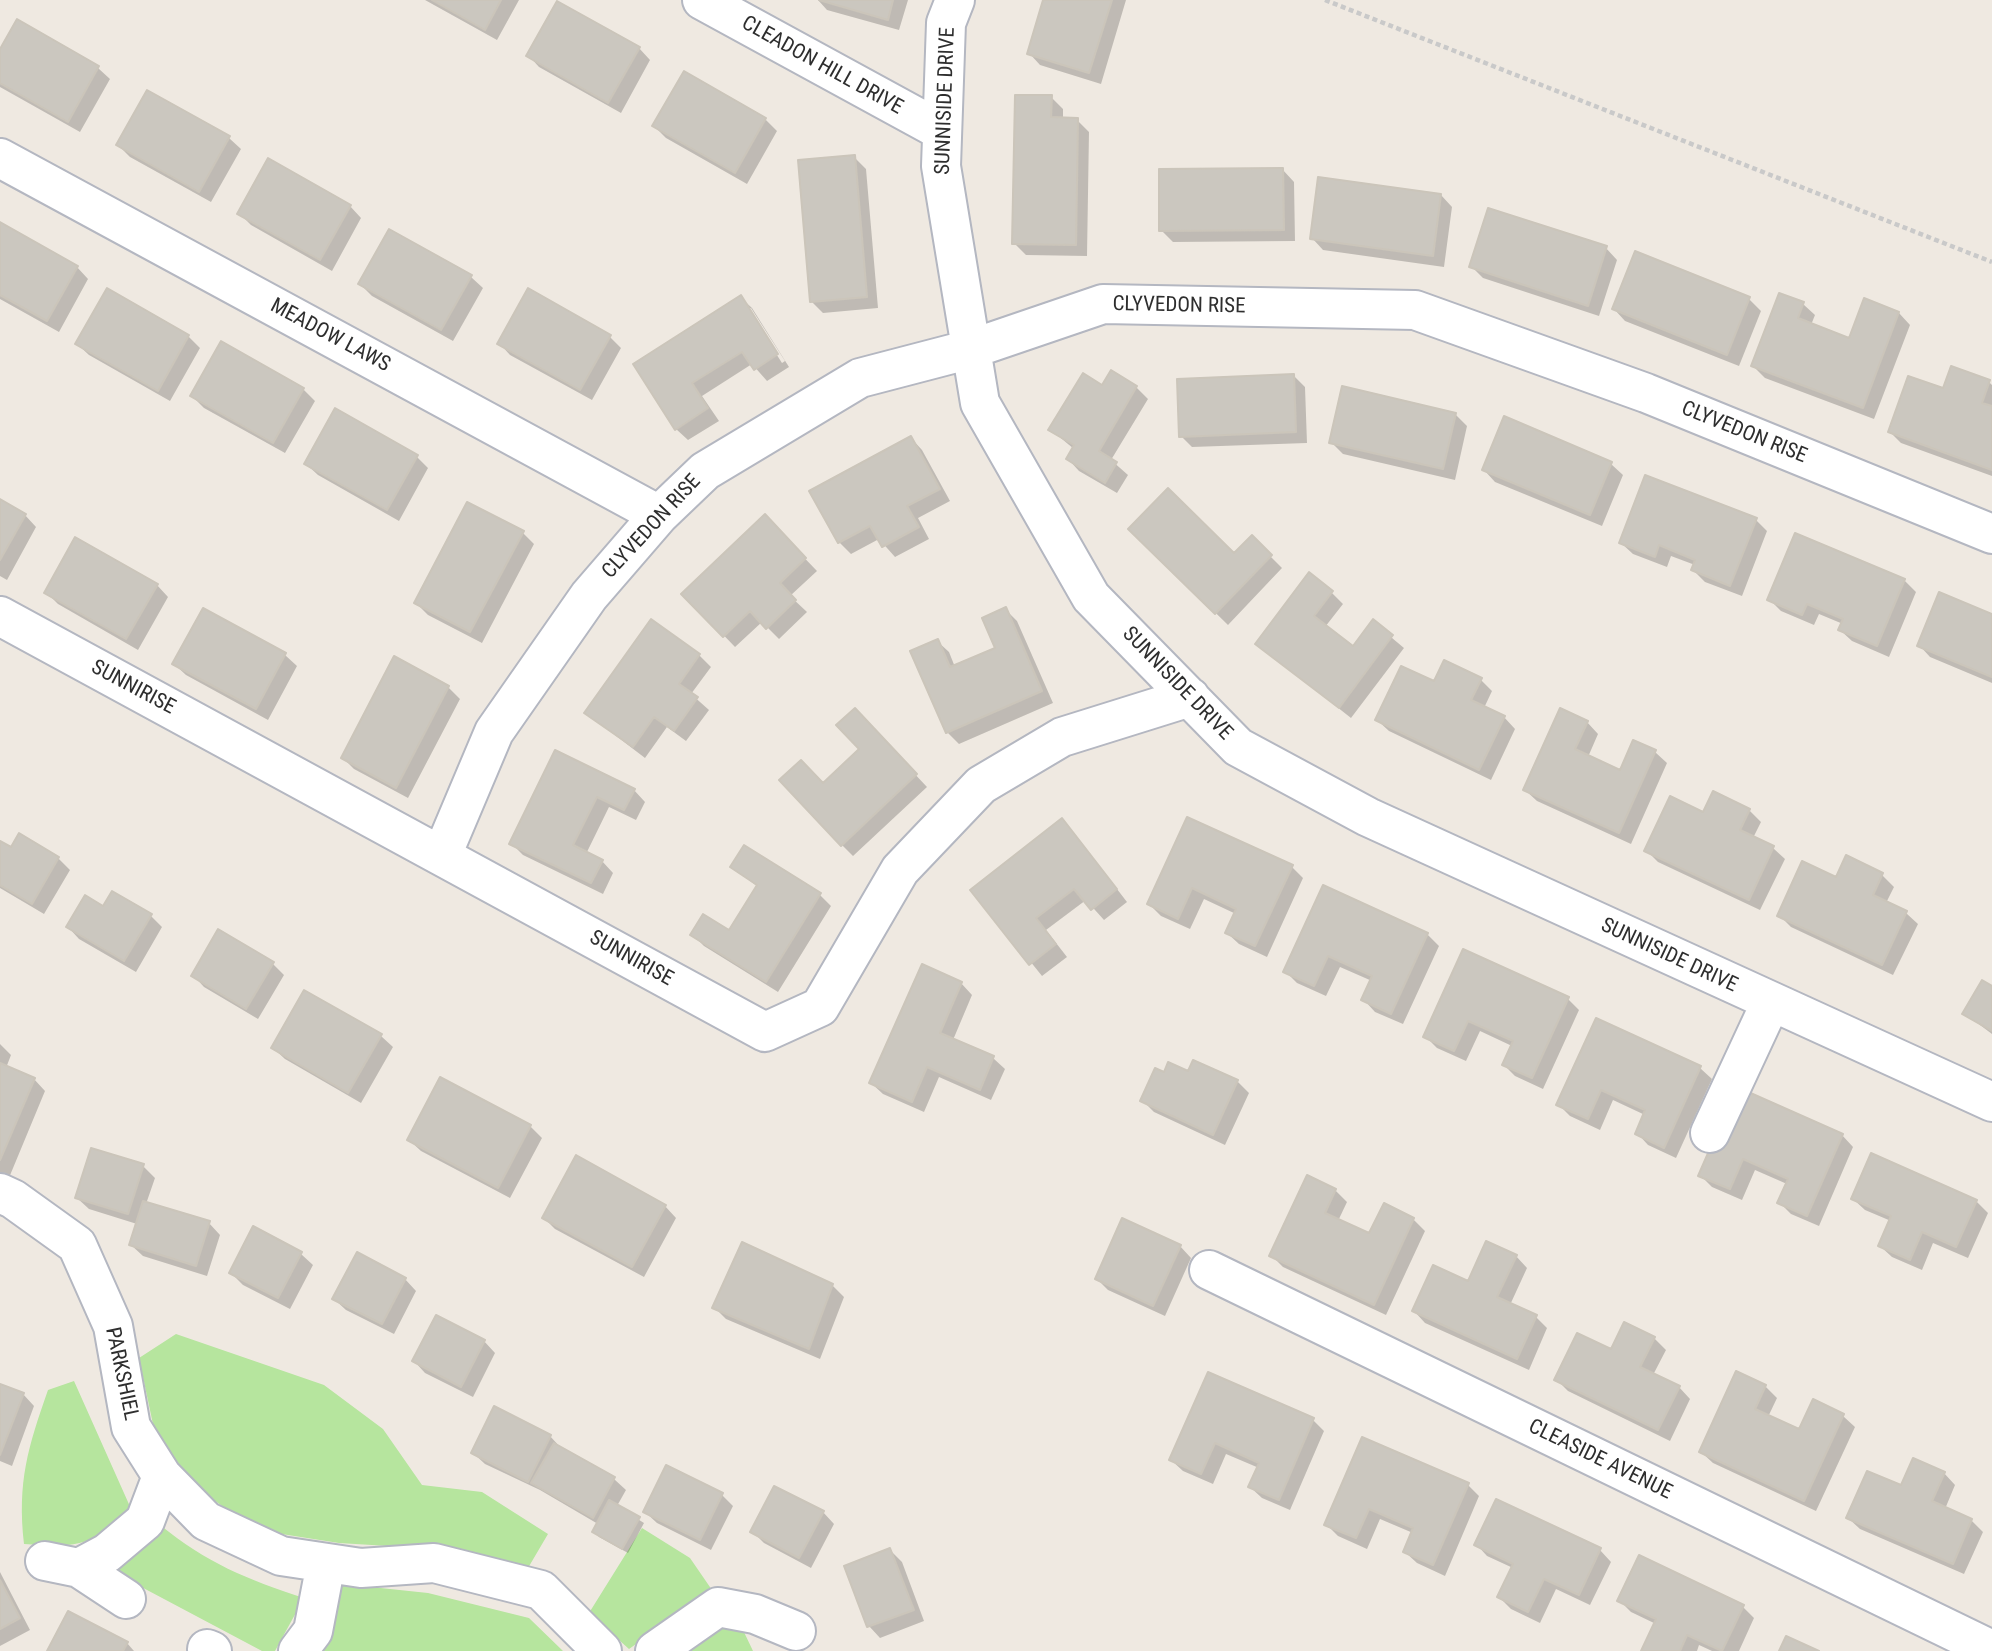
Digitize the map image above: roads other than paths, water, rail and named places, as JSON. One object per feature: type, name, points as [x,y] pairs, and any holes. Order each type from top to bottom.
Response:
[{"type":"street","name":"CLEADON HILL DRIVE","points":[[702,0],[942,131]]},
{"type":"street","name":"SUNNISIDE DRIVE","points":[[956,0],[946,23],[941,166],[980,404],[1091,597],[1238,747],[1368,817],[1992,1102]]},
{"type":"street","name":"MEADOW LAWS","points":[[0,158],[659,515]]},
{"type":"street","name":"CLYVEDON RISE","points":[[442,855],[494,732],[589,596],[659,515],[705,471],[860,378],[971,349],[1103,304],[1415,310],[1646,393],[1992,534]]},
{"type":"street","name":"SUNNIRISE","points":[[0,615],[765,1032],[820,1007],[900,870],[981,785],[1062,737],[1190,697]]},
{"type":"street","points":[[1703,1127],[1761,997]]},
{"type":"street","name":"PARKSHIEL","points":[[0,1194],[13,1199],[77,1245],[113,1326],[131,1427],[162,1476],[206,1521],[281,1556],[361,1568],[434,1563],[541,1590],[602,1651]]},
{"type":"street","name":"CLEASIDE AVENUE","points":[[1209,1270],[1992,1650]]},
{"type":"street","points":[[126,1599],[62,1564],[107,1553],[145,1521],[162,1476]]},
{"type":"street","points":[[298,1651],[313,1631],[326,1563]]},
{"type":"street","points":[[655,1651],[718,1607],[755,1614],[796,1630]]}]
